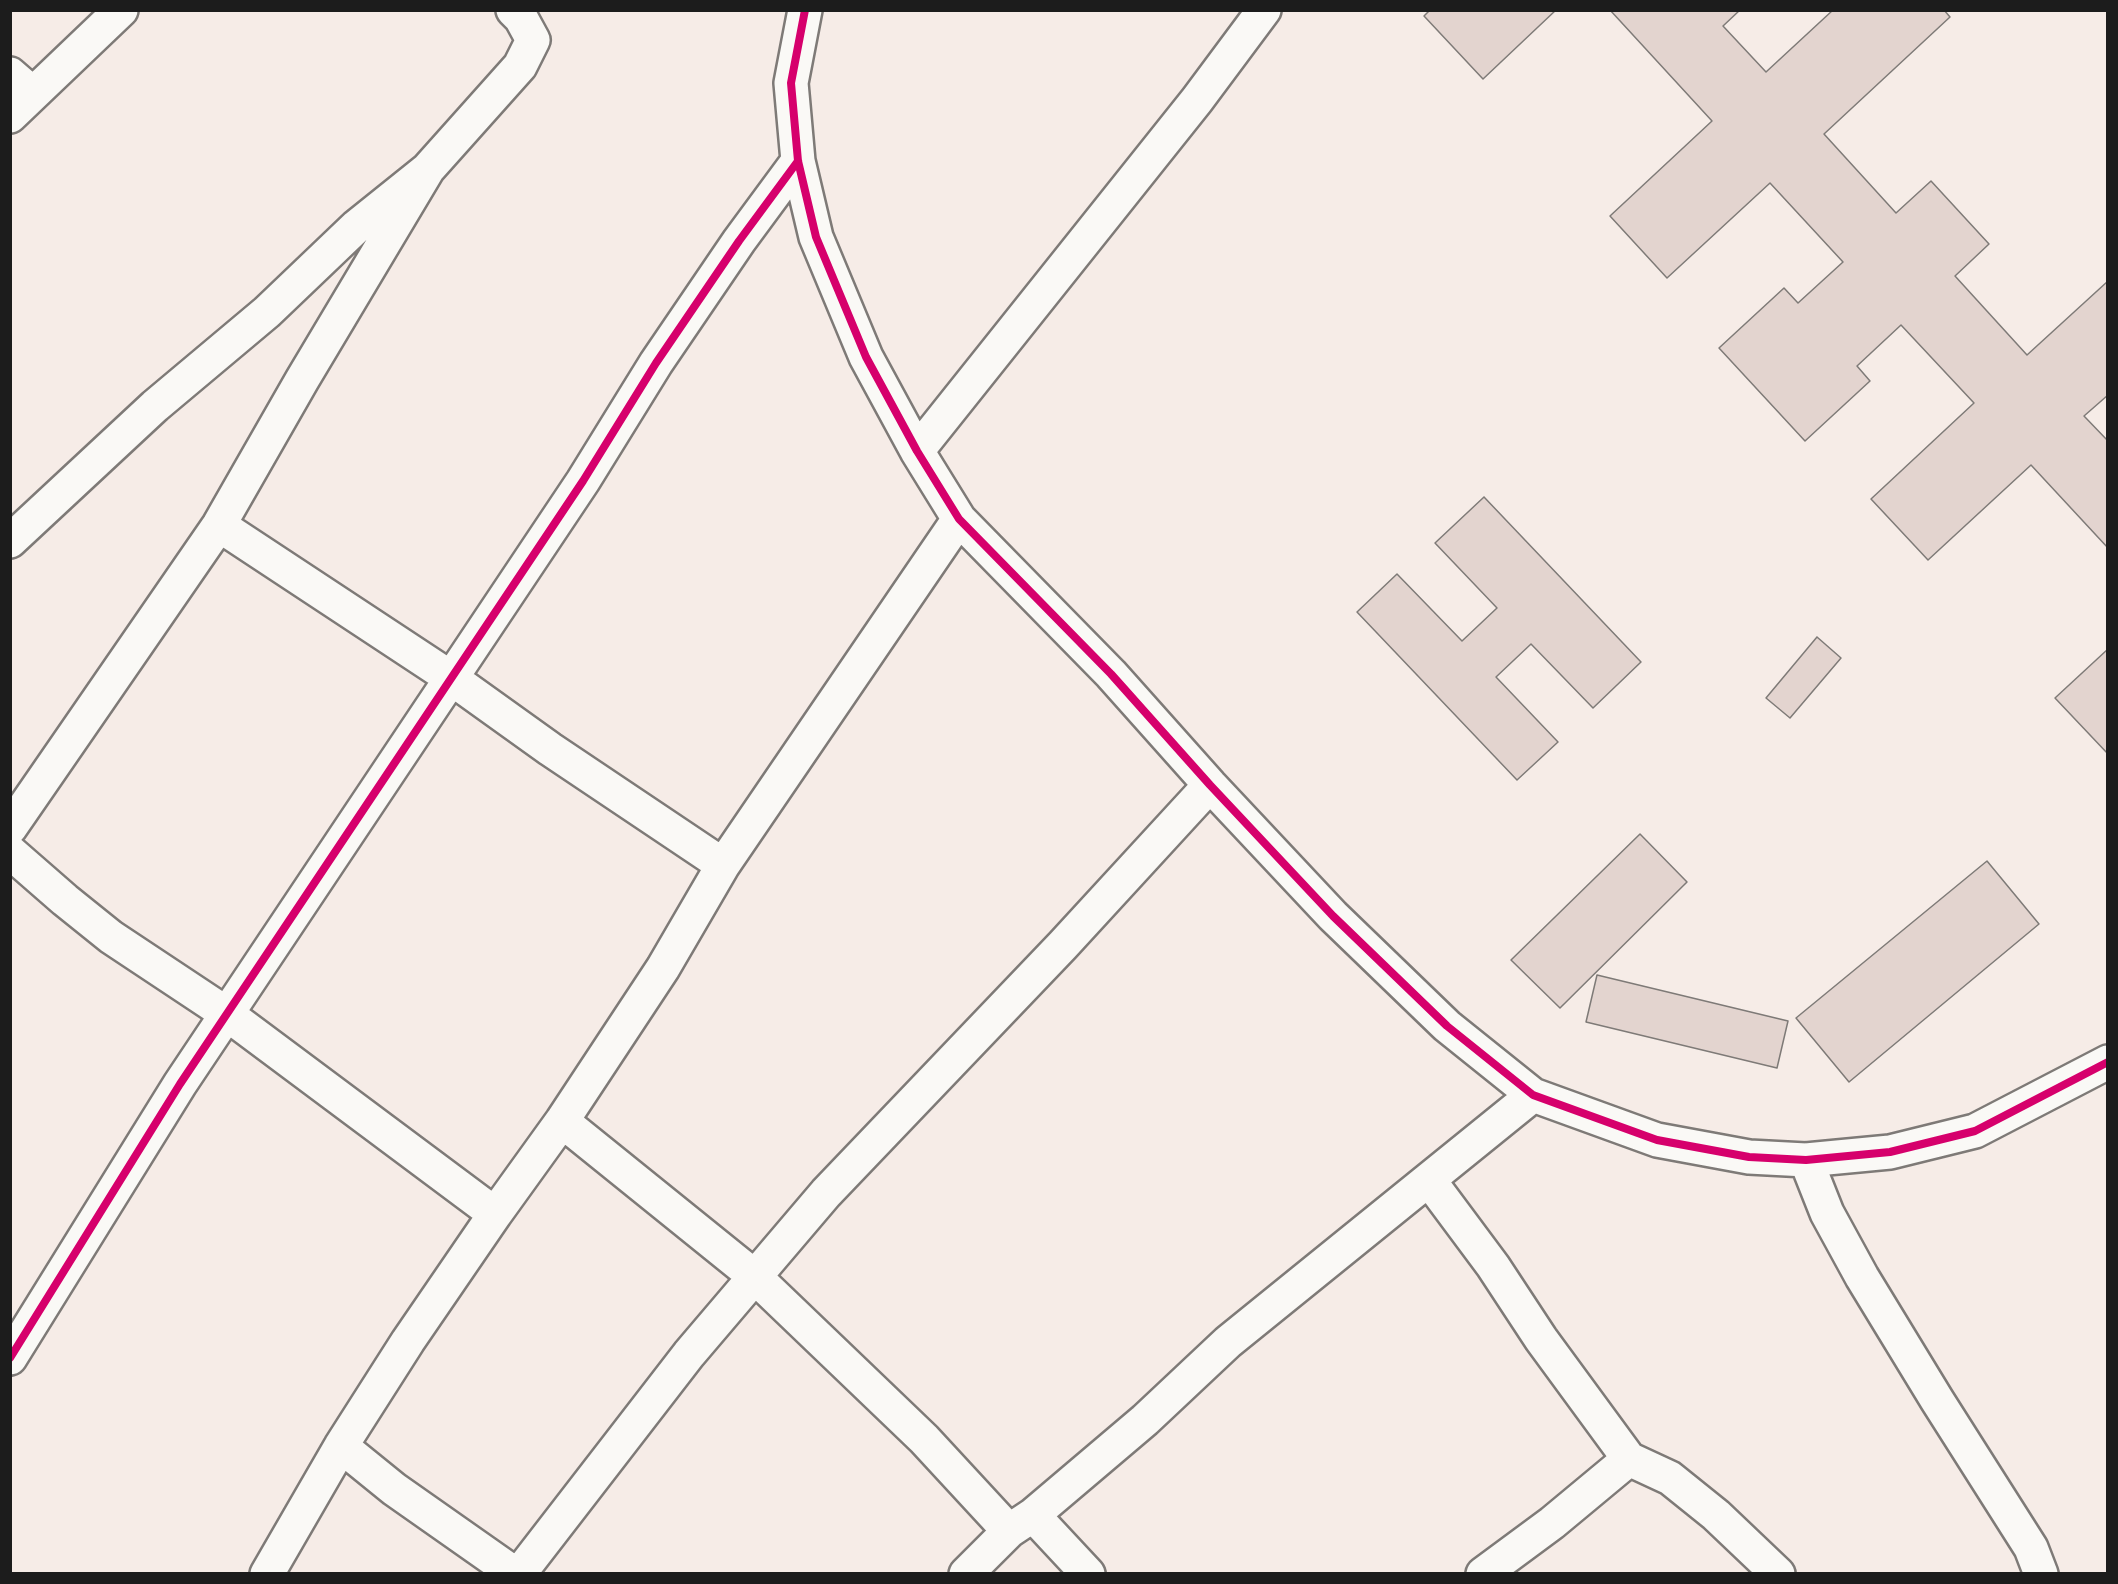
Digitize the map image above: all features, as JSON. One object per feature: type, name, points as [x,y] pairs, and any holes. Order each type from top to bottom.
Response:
[{"type":"street","points":[[18,95],[121,10]]},
{"type":"street","points":[[10,541],[155,406],[267,312],[357,226],[428,169],[520,66],[533,40],[513,10]]},
{"type":"street","points":[[806,10],[791,83],[798,161],[816,237],[866,357],[917,451],[959,519],[1111,674],[1210,785],[1333,916],[1446,1026],[1533,1095],[1657,1140],[1749,1156],[1806,1160],[1890,1152],[1975,1131],[2108,1062]]},
{"type":"street","points":[[917,451],[1197,100],[1264,10]]},
{"type":"street","points":[[10,1358],[180,1084],[583,481],[656,363],[739,241],[798,161]]},
{"type":"street","points":[[10,828],[219,525],[302,380],[428,169]]},
{"type":"street","points":[[267,1574],[341,1446],[408,1341],[562,1121],[663,968],[723,865],[959,519]]},
{"type":"street","points":[[219,525],[450,678],[550,749],[723,865]]},
{"type":"street","points":[[341,1446],[394,1489],[517,1574],[689,1354],[754,1276],[834,1185],[1071,936],[1210,785]]},
{"type":"street","points":[[10,852],[64,900],[111,937],[227,1014],[495,1214]]},
{"type":"street","points":[[966,1574],[1021,1523],[1145,1420],[1228,1342],[1533,1095]]},
{"type":"street","points":[[562,1121],[754,1276],[924,1439],[1021,1523],[1088,1574]]},
{"type":"street","points":[[1806,1160],[1827,1213],[1862,1277],[2031,1548],[2041,1574]]},
{"type":"street","points":[[1429,1180],[1493,1266],[1541,1339],[1629,1459],[1670,1478],[1716,1515],[1778,1574]]},
{"type":"street","points":[[1483,1574],[1552,1523],[1629,1459]]},
{"type":"building","points":[[1430,10],[1556,10],[1483,79],[1424,16]]},
{"type":"building","points":[[1610,10],[1740,10],[1723,26],[1766,72],[1833,10],[1944,10],[1950,17],[1824,134],[1896,213],[1931,181],[1989,244],[1955,276],[2027,355],[2108,281],[2108,395],[2084,416],[2108,441],[2108,548],[2031,465],[1928,560],[1871,499],[1974,403],[1901,325],[1857,366],[1870,381],[1805,441],[1719,348],[1784,288],[1798,303],[1843,262],[1770,183],[1667,278],[1610,216],[1712,121]]},
{"type":"building","points":[[1484,497],[1641,662],[1593,708],[1531,644],[1496,677],[1558,742],[1517,780],[1357,612],[1397,574],[1462,641],[1497,608],[1435,543]]},
{"type":"building","points":[[1817,637],[1841,658],[1790,718],[1766,698]]},
{"type":"building","points":[[2108,649],[2108,754],[2055,698]]},
{"type":"building","points":[[1640,834],[1687,882],[1560,1008],[1511,960]]},
{"type":"building","points":[[1987,861],[2039,924],[1849,1082],[1796,1018]]},
{"type":"building","points":[[1597,975],[1788,1021],[1777,1068],[1586,1022]]},
{"type":"cycle path","points":[[805,10],[791,83],[798,161],[816,237],[866,357],[917,451],[959,519],[1111,674],[1210,785],[1333,916],[1447,1026],[1533,1095],[1657,1140],[1749,1157],[1806,1160],[1890,1152],[1975,1131],[2108,1062]]},
{"type":"cycle path","points":[[10,1358],[180,1084],[583,481],[656,363],[739,241],[798,161]]}]
